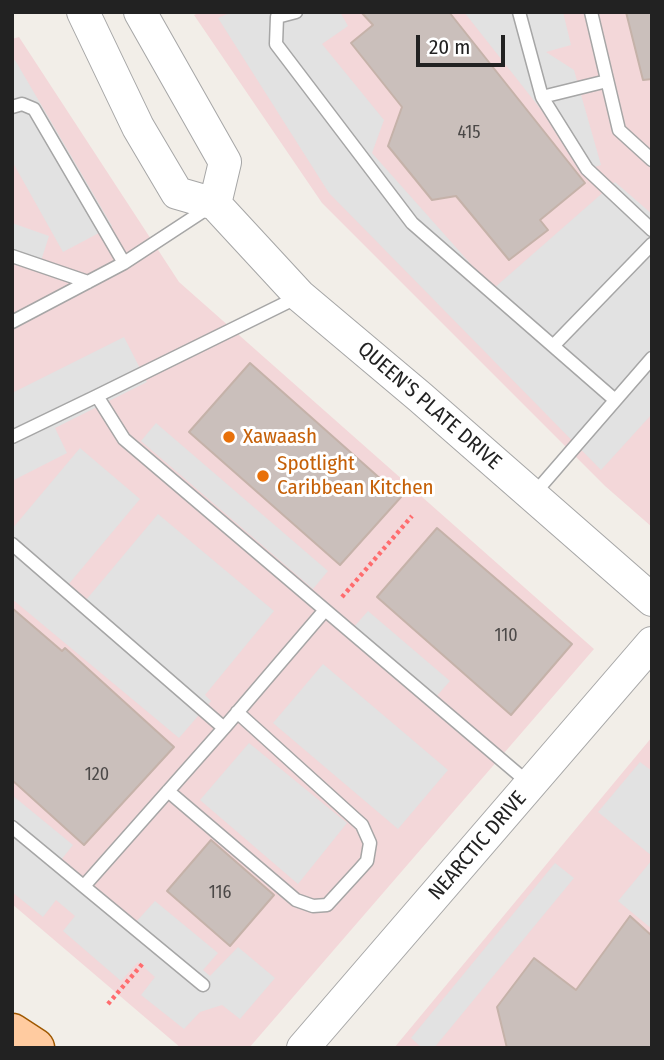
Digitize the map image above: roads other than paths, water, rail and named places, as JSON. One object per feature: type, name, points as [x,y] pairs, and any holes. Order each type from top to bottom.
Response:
[{"type":"main road","points":[[12,1033],[35,1048]]},
{"type":"street","points":[[83,12],[138,127],[177,193],[215,204],[225,162],[140,12]]},
{"type":"street","name":"QUEEN'S PLATE DRIVE","points":[[215,204],[300,296],[652,600]]},
{"type":"street","name":"NEARCTIC DRIVE","points":[[303,1048],[652,643]]},
{"type":"lane","points":[[296,12],[277,17],[276,44],[412,223],[615,400]]},
{"type":"lane","points":[[519,12],[542,97],[587,169],[652,230]]},
{"type":"lane","points":[[591,12],[619,130],[652,160]]},
{"type":"lane","points":[[542,97],[607,81]]},
{"type":"lane","points":[[12,107],[22,104],[34,109],[124,263]]},
{"type":"lane","points":[[12,322],[124,263],[215,204]]},
{"type":"lane","points":[[553,346],[652,244]]},
{"type":"lane","points":[[12,256],[88,282]]},
{"type":"lane","points":[[12,437],[300,296]]},
{"type":"lane","points":[[533,496],[652,358]]},
{"type":"lane","points":[[97,396],[124,439],[531,785]]},
{"type":"lane","points":[[12,544],[224,728]]},
{"type":"lane","points":[[84,886],[327,611]]},
{"type":"lane","points":[[168,791],[296,900],[313,906],[327,905],[367,861],[370,843],[362,825],[237,712]]},
{"type":"lane","points":[[12,827],[203,985]]},
{"type":"place","name":"Xawaash","points":[[229,437]]},
{"type":"place","name":"Spotlight Caribbean Kitchen","points":[[263,476]]}]
